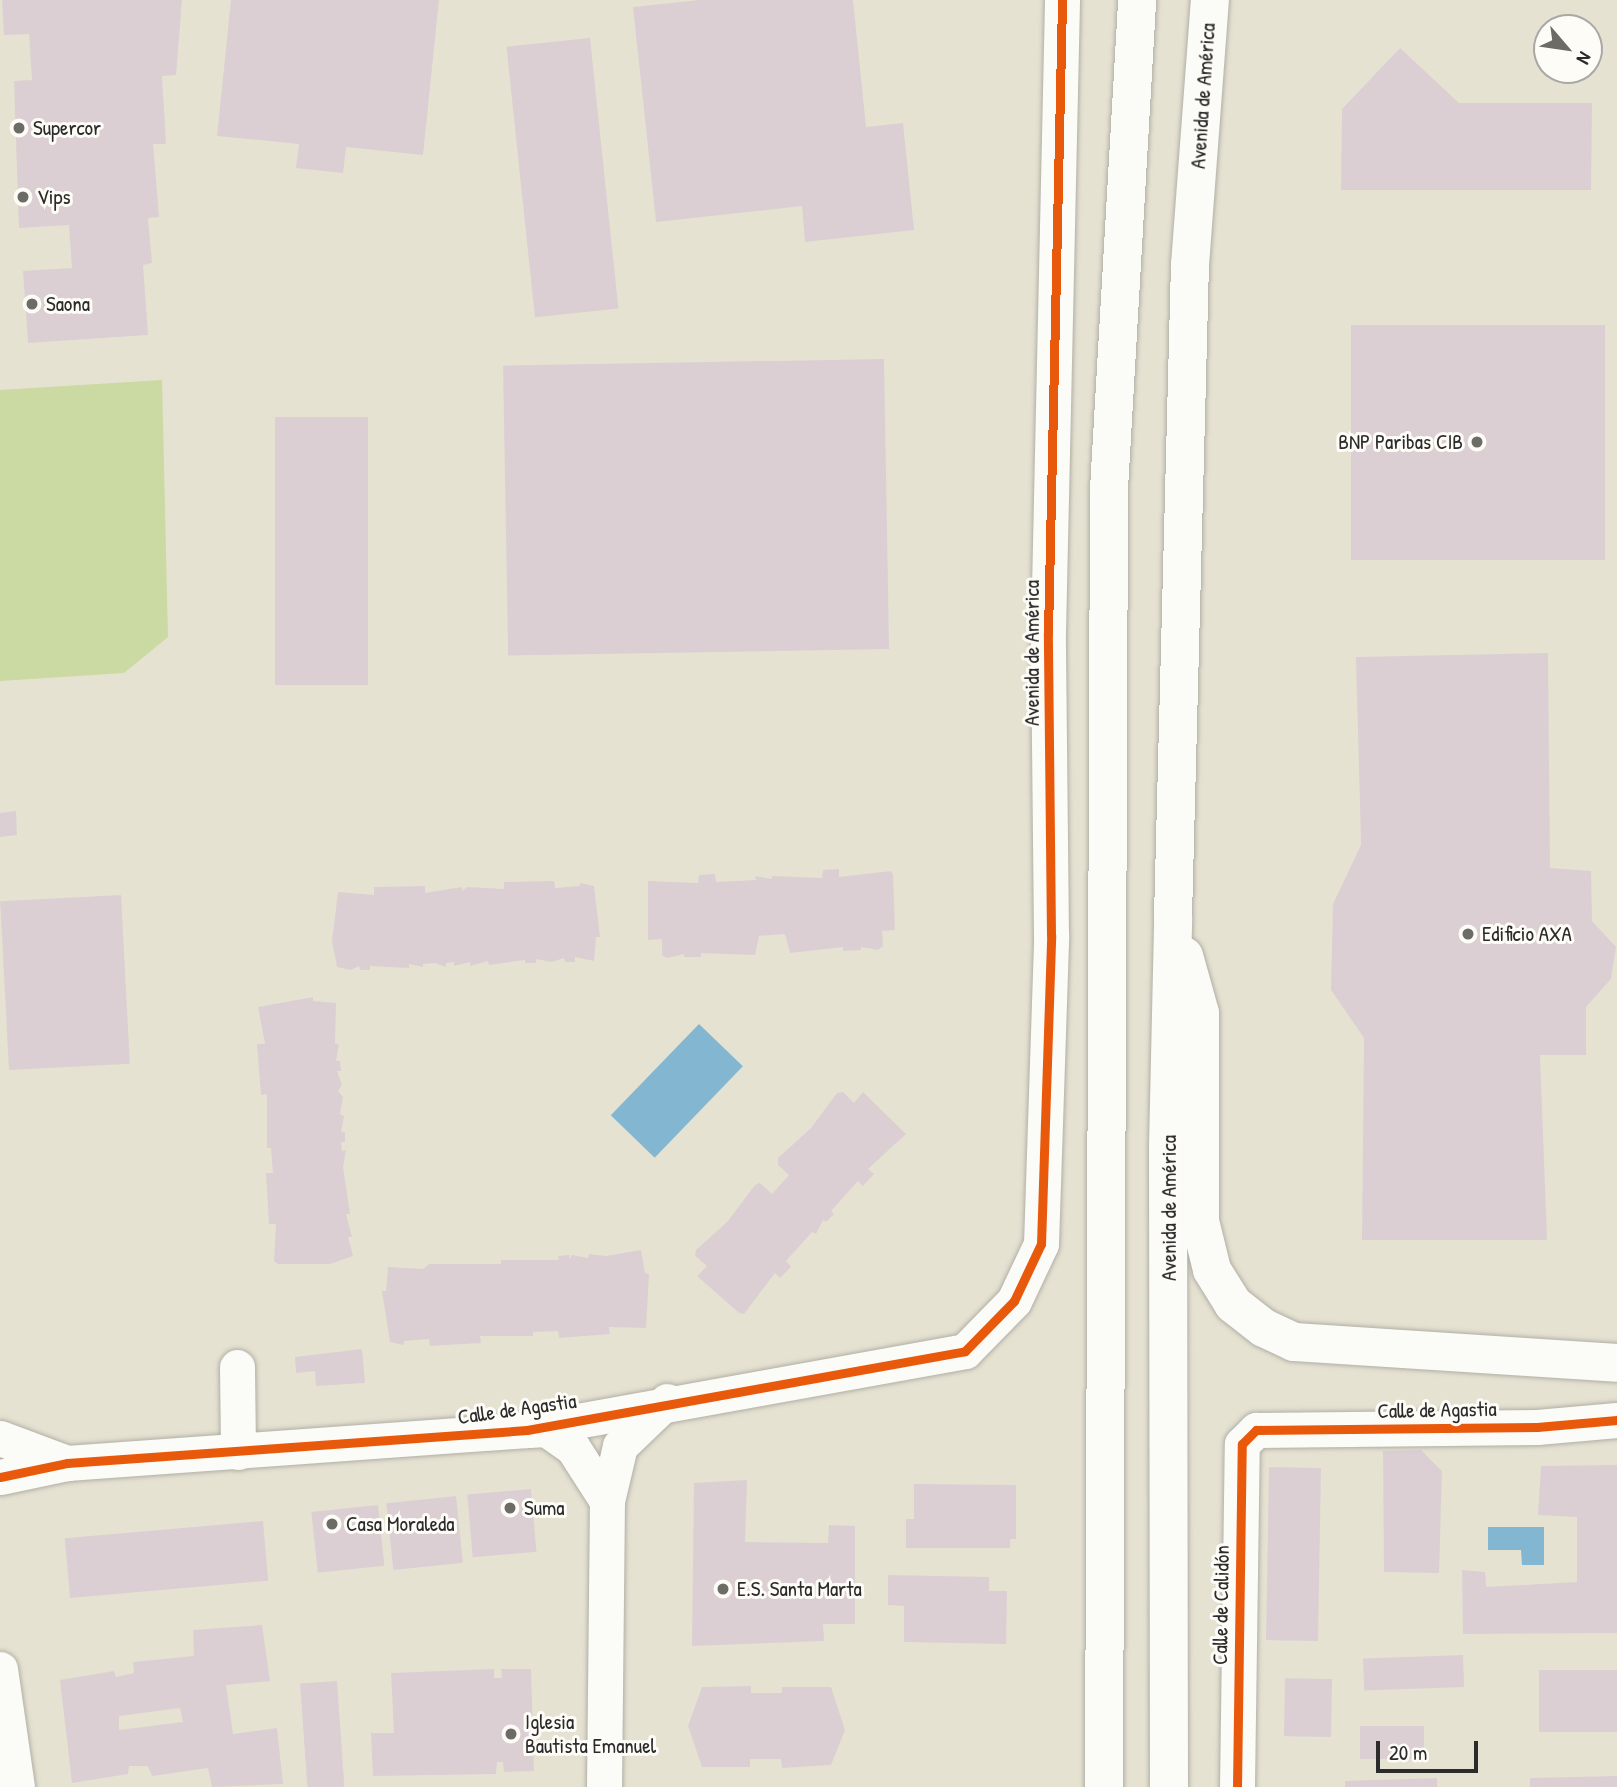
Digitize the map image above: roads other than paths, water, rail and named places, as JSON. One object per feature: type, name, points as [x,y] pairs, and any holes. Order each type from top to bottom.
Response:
[{"type":"highway","points":[[1104,1787],[1108,489],[1137,0]]},
{"type":"highway","name":"Avenida de América","points":[[1169,1787],[1168,1146],[1173,917],[1189,265],[1210,0]]},
{"type":"highway","points":[[1173,917],[1199,1013],[1200,1221],[1212,1270],[1233,1304],[1264,1328],[1294,1342],[1617,1363]]},
{"type":"street","name":"Avenida de América","points":[[1014,1301],[1041,1244],[1051,936],[1048,633],[1062,0]]},
{"type":"street","name":"Calle de Agastia","points":[[0,1477],[67,1464],[527,1430],[667,1402],[965,1351],[1014,1301]]},
{"type":"street","points":[[237,1367],[238,1452]]},
{"type":"street","points":[[604,1787],[607,1501],[620,1446],[667,1402]]},
{"type":"street","name":"Calle de Agastia","points":[[1256,1430],[1537,1427],[1617,1420]]},
{"type":"street","points":[[527,1430],[546,1429],[573,1448],[607,1501]]},
{"type":"street","name":"Calle de Calidón","points":[[1237,1787],[1242,1444],[1256,1430]]},
{"type":"street","name":"Calle de Agastia","points":[[0,1438],[67,1464]]},
{"type":"street","points":[[0,1669],[17,1787]]},
{"type":"water","points":[[699,1024],[743,1066],[655,1158],[611,1115]]},
{"type":"water","points":[[1488,1527],[1544,1527],[1544,1565],[1522,1565],[1521,1550],[1488,1550]]},
{"type":"place","name":"Supercor","points":[[19,128]]},
{"type":"place","name":"Vips","points":[[23,197]]},
{"type":"place","name":"Saona","points":[[32,304]]},
{"type":"place","name":"BNP Paribas CIB","points":[[1477,442]]},
{"type":"place","name":"Edificio AXA","points":[[1468,934]]},
{"type":"place","name":"Suma","points":[[510,1508]]},
{"type":"place","name":"Casa Moraleda","points":[[332,1524]]},
{"type":"place","name":"E.S. Santa Marta","points":[[723,1589]]},
{"type":"place","name":"Iglesia Bautista Emanuel","points":[[511,1734]]}]
